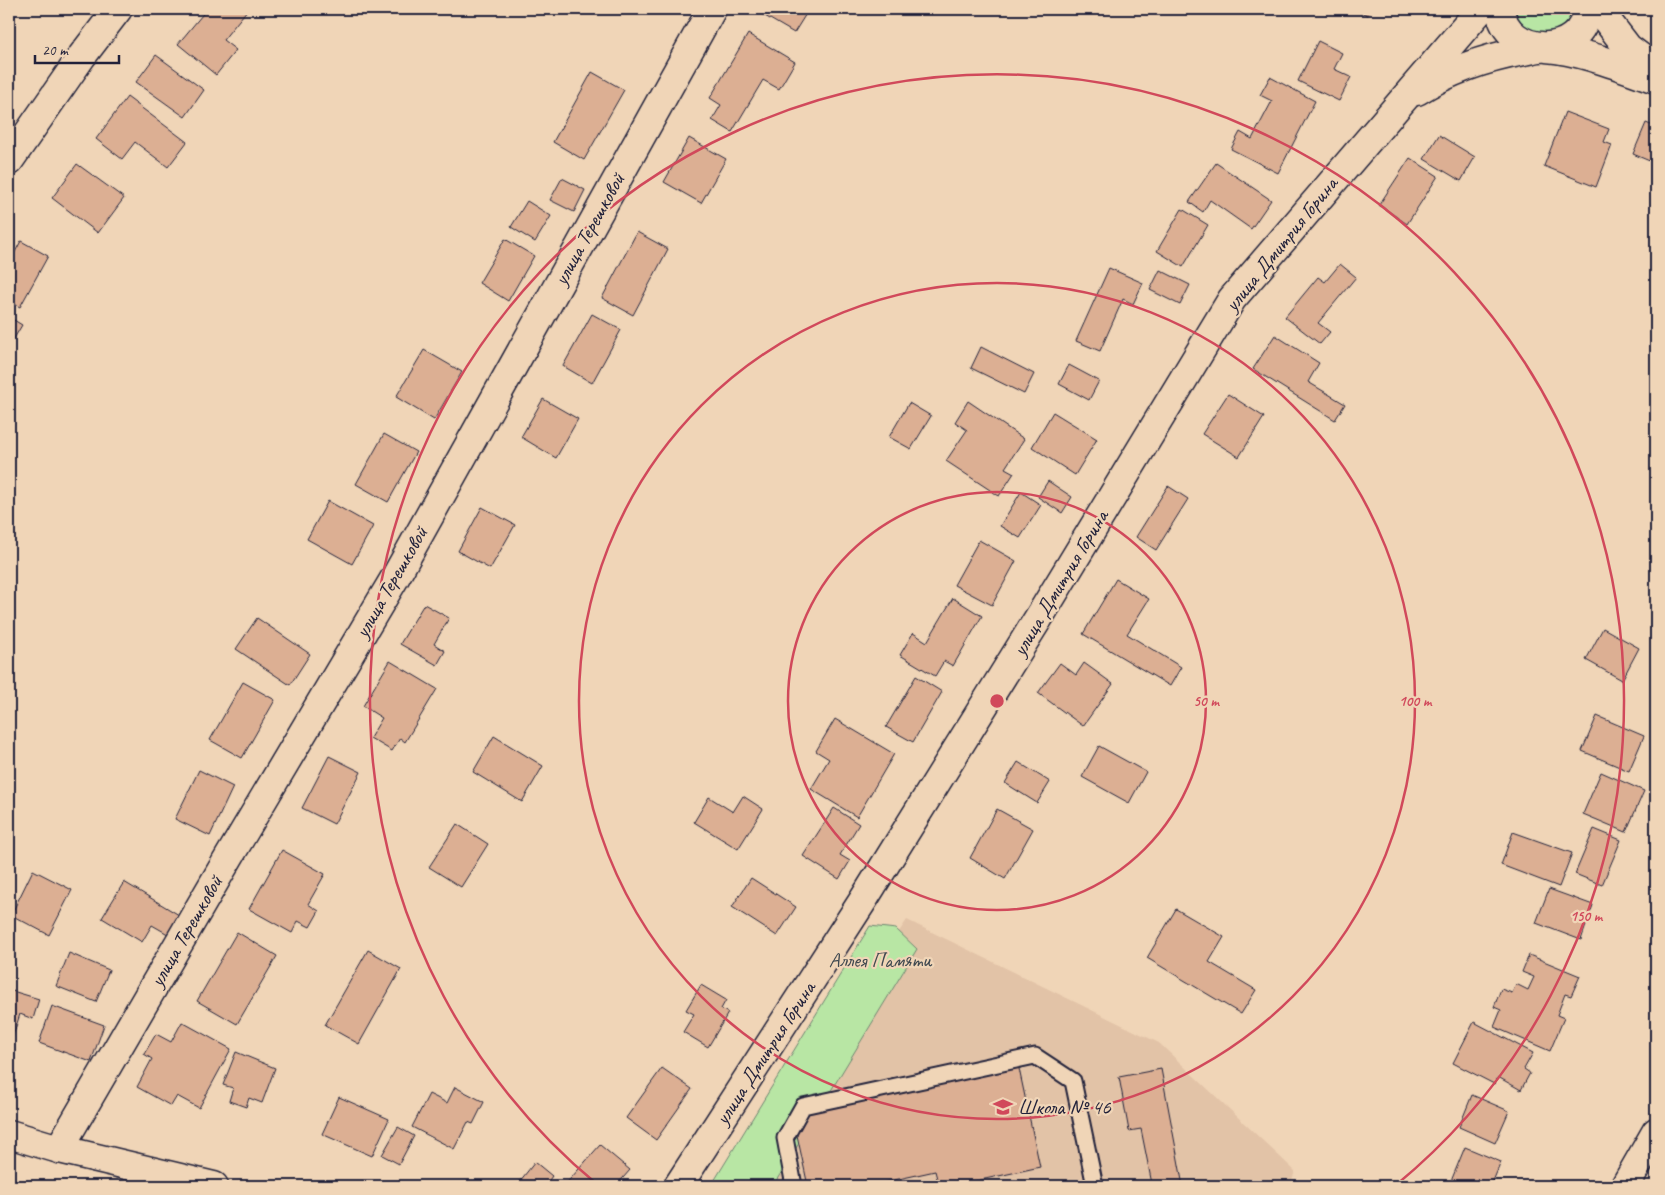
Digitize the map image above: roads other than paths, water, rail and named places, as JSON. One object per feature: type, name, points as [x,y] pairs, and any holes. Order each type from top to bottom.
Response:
[{"type":"street","points":[[9,161],[82,56],[118,9]]},
{"type":"street","name":"улица Терешковой","points":[[59,1149],[396,576],[712,9]]},
{"type":"street","name":"улица Дмитрия Горина","points":[[678,1186],[862,902],[1041,614],[1232,299],[1399,102],[1482,9]]},
{"type":"street","points":[[1500,9],[1507,28],[1517,39],[1530,45],[1571,52],[1656,79]]},
{"type":"street","points":[[1399,102],[1432,81],[1470,65],[1504,55],[1559,45],[1571,38],[1581,27],[1587,9]]},
{"type":"street","points":[[1598,9],[1628,48],[1656,69]]},
{"type":"street","points":[[1625,1186],[1656,1132]]},
{"type":"street","points":[[9,1134],[59,1149],[214,1186]]},
{"type":"lane","points":[[794,1186],[785,1138],[803,1106],[1035,1056],[1073,1081],[1095,1186]]},
{"type":"place","name":"Школа № 46","points":[[1003,1107]]},
{"type":"park label","name":"Аллея Памяти","points":[[880,960]]}]
